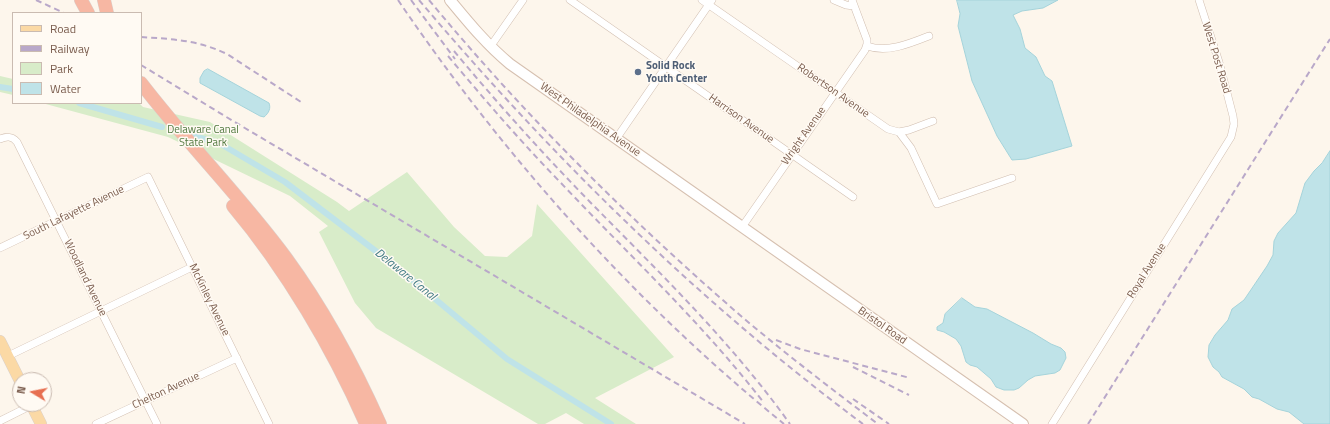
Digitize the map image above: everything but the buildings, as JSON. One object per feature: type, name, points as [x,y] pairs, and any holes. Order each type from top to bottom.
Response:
[{"type":"highway","points":[[142,84],[290,284],[332,354],[366,424]]},
{"type":"highway","points":[[142,97],[259,224],[304,284],[328,321],[346,354],[380,424]]},
{"type":"main road","name":"West Philadelphia Avenue","points":[[450,0],[490,47],[510,64],[742,226]]},
{"type":"main road","name":"Bristol Road","points":[[742,226],[1023,424]]},
{"type":"main road","points":[[0,341],[16,372]]},
{"type":"main road","points":[[35,412],[41,424]]},
{"type":"street","points":[[490,47],[523,0]]},
{"type":"street","name":"Harrison Avenue","points":[[570,0],[853,197]]},
{"type":"street","name":"Robertson Avenue","points":[[702,0],[710,2],[888,129],[899,132],[911,148],[937,203],[1012,178]]},
{"type":"street","points":[[834,0],[846,5],[853,3],[867,40],[867,46],[885,49],[929,36]]},
{"type":"street","name":"West Post Road","points":[[1199,0],[1219,62],[1233,116]]},
{"type":"street","points":[[616,139],[710,2]]},
{"type":"street","name":"Wright Avenue","points":[[742,226],[867,46]]},
{"type":"street","name":"Royal Avenue","points":[[1052,424],[1231,137],[1234,124],[1233,116]]},
{"type":"street","points":[[899,132],[933,121]]},
{"type":"street","name":"Woodland Avenue","points":[[0,139],[8,136],[15,139],[17,142],[157,424]]},
{"type":"street","name":"South Lafayette Avenue","points":[[0,248],[148,177]]},
{"type":"street","name":"McKinley Avenue","points":[[148,177],[268,424]]},
{"type":"street","points":[[8,356],[192,267]]},
{"type":"street","name":"Chelton Avenue","points":[[96,424],[237,358]]},
{"type":"street","points":[[0,421],[18,412]]},
{"type":"green space","points":[[0,76],[12,79],[12,95],[0,92]]},
{"type":"green space","name":"Delaware Canal State Park","points":[[46,104],[140,104],[143,107],[210,122],[349,211],[407,172],[454,227],[485,256],[507,257],[532,236],[537,204],[674,357],[595,398],[636,424],[584,424],[566,413],[545,424],[538,424],[376,328],[355,303],[319,232],[328,226],[290,196],[168,137]]},
{"type":"water","points":[[957,0],[1058,0],[1043,8],[1022,11],[1013,15],[1020,29],[1025,48],[1036,57],[1045,76],[1052,81],[1072,146],[1026,159],[1012,160],[997,136],[972,81],[958,26],[960,14]]},
{"type":"water","points":[[208,69],[269,103],[270,109],[267,114],[264,117],[260,116],[200,83],[200,78],[204,71]]},
{"type":"water","points":[[1330,151],[1330,424],[1304,424],[1289,412],[1277,409],[1259,399],[1252,397],[1244,389],[1222,377],[1213,367],[1208,357],[1209,345],[1215,335],[1228,320],[1232,309],[1244,300],[1267,266],[1273,255],[1274,241],[1278,233],[1296,213],[1305,183]]},
{"type":"water","points":[[962,298],[975,307],[987,309],[1061,348],[1065,352],[1066,358],[1060,370],[1055,373],[1035,376],[1014,390],[1004,390],[996,387],[991,379],[977,367],[966,362],[961,346],[956,339],[937,330],[937,327],[943,323],[945,314]]},
{"type":"waterway","name":"Delaware Canal","points":[[0,87],[12,89]]},
{"type":"waterway","name":"Delaware Canal","points":[[82,104],[162,127]]},
{"type":"waterway","name":"Delaware Canal","points":[[193,136],[219,143],[285,182],[398,268],[507,359],[611,424]]},
{"type":"railway","points":[[36,0],[62,12]]},
{"type":"railway","points":[[398,0],[439,59],[483,116],[528,172],[576,226],[625,279],[676,329],[729,378],[784,424]]},
{"type":"railway","points":[[411,0],[455,59]]},
{"type":"railway","points":[[419,0],[521,115],[574,171],[629,225],[743,328],[802,377],[863,424]]},
{"type":"railway","points":[[429,0],[503,85],[622,208],[748,322],[812,374],[878,424]]},
{"type":"railway","points":[[142,37],[185,41],[216,49],[227,54],[301,102]]},
{"type":"railway","points":[[1088,424],[1330,39]]},
{"type":"railway","points":[[454,51],[487,90],[574,186],[670,283],[720,337],[768,394],[790,424]]},
{"type":"railway","points":[[448,56],[489,105],[532,152],[691,318],[741,374],[764,403]]},
{"type":"railway","points":[[142,66],[745,424]]},
{"type":"railway","points":[[776,340],[800,349],[910,378]]},
{"type":"railway","points":[[853,367],[909,395]]},
{"type":"railway","points":[[853,399],[889,424]]},
{"type":"place","name":"Solid Rock Youth Center","points":[[638,72]]}]
